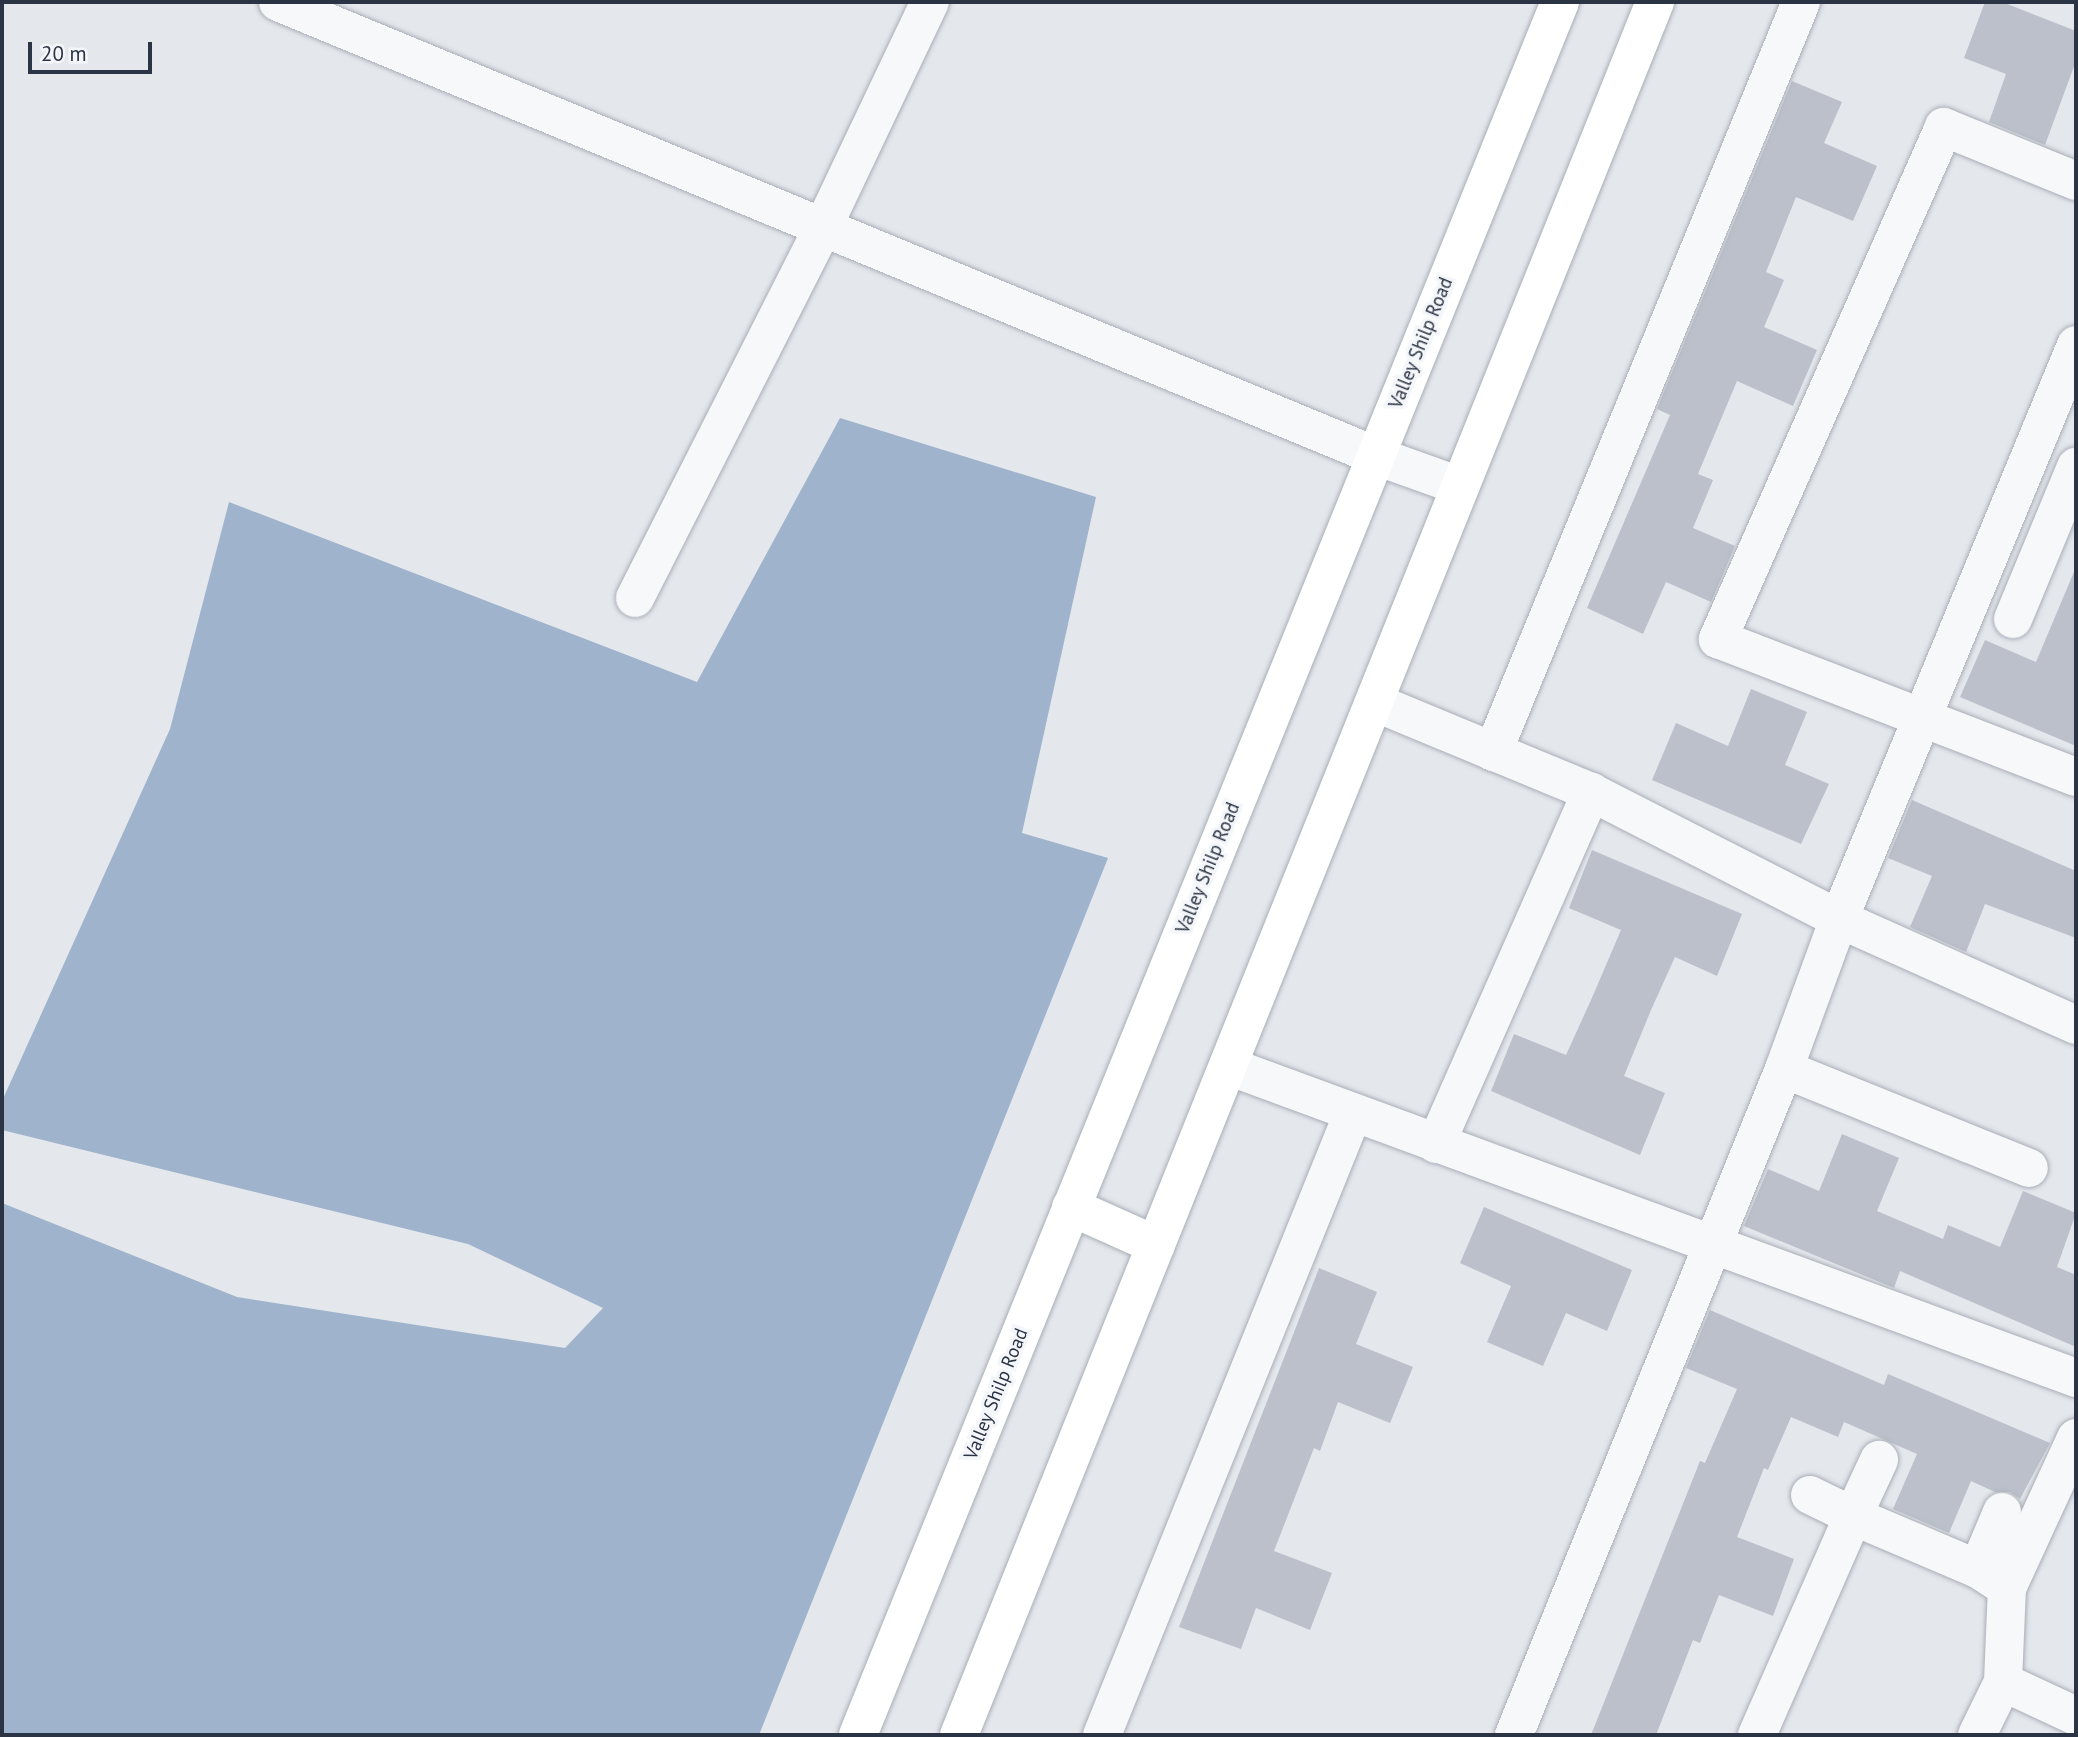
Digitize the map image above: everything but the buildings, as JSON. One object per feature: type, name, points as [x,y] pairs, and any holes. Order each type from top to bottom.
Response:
[{"type":"street","points":[[278,2],[824,225],[1376,456],[1460,486]]},
{"type":"street","points":[[635,598],[824,225],[930,2]]},
{"type":"street","name":"Valley Shilp Road","points":[[858,1735],[1560,2]]},
{"type":"street","points":[[963,1734],[1156,1245],[1655,2]]},
{"type":"street","points":[[1493,752],[1801,2]]},
{"type":"street","points":[[2076,181],[1944,127],[1718,639],[2076,776]]},
{"type":"street","points":[[1514,1735],[1784,1069],[1839,919],[1925,720],[2076,345]]},
{"type":"street","points":[[2013,619],[2076,467]]},
{"type":"street","points":[[1374,702],[1591,792],[1839,919],[2076,1025]]},
{"type":"street","points":[[1436,1143],[1591,792]]},
{"type":"street","points":[[1228,1066],[2076,1378]]},
{"type":"street","points":[[1784,1069],[2029,1168]]},
{"type":"street","points":[[1102,1735],[1353,1113]]},
{"type":"street","points":[[1071,1207],[1156,1245]]},
{"type":"street","points":[[1992,1579],[2076,1438]]},
{"type":"street","points":[[1757,1735],[1879,1460]]},
{"type":"street","points":[[1810,1495],[1992,1579]]},
{"type":"street","points":[[1977,1735],[2003,1682],[1992,1579],[2002,1512]]},
{"type":"street","points":[[2003,1682],[2076,1716]]},
{"type":"water","points":[[840,418],[1096,497],[1022,833],[1108,858],[759,1735],[2,1735],[2,1203],[237,1297],[565,1348],[603,1308],[468,1244],[2,1130],[2,1101],[170,729],[229,502],[697,682]]}]
